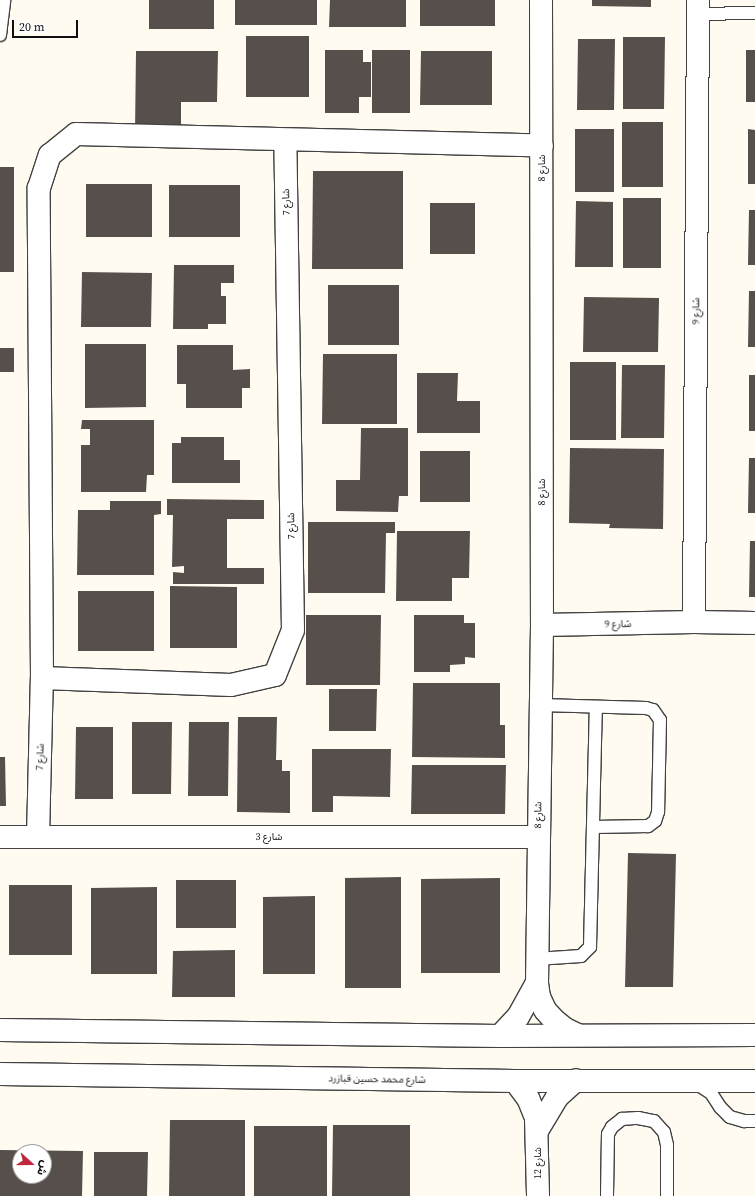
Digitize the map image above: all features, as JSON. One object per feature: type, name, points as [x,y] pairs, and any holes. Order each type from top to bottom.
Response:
[{"type":"street","name":"شارع 8","points":[[541,0],[542,625],[536,983],[545,1010],[565,1029],[578,1035]]},
{"type":"street","name":"شارع 9","points":[[694,622],[697,7]]},
{"type":"street","name":"شارع 7","points":[[38,837],[42,678],[39,188],[50,155],[76,134],[542,145]]},
{"type":"street","name":"شارع 7","points":[[42,678],[231,685],[275,675],[293,630],[286,140]]},
{"type":"street","name":"شارع 9","points":[[542,625],[694,622],[755,623]]},
{"type":"street","name":"شارع 3","points":[[0,837],[538,837]]},
{"type":"street","name":"شارع 8","points":[[500,1036],[518,1017],[536,983]]},
{"type":"street","points":[[0,1030],[500,1036],[755,1035]]},
{"type":"street","name":"شارع محمد حسين قبازرد","points":[[0,1074],[515,1081],[755,1081]]},
{"type":"street","points":[[538,1129],[557,1097],[576,1080]]},
{"type":"street","name":"شارع 12","points":[[515,1081],[531,1102],[538,1129],[538,1196]]},
{"type":"lane","points":[[0,35],[4,0]]},
{"type":"lane","points":[[697,7],[755,13]]},
{"type":"lane","points":[[540,705],[646,708],[653,710],[660,720],[658,812],[655,821],[648,826],[594,826]]},
{"type":"lane","points":[[536,959],[581,956],[590,947],[596,707]]},
{"type":"lane","points":[[689,1081],[697,1083],[711,1093],[720,1107],[730,1117],[744,1121],[755,1121]]},
{"type":"lane","points":[[607,1196],[608,1134],[612,1127],[622,1119],[638,1118],[654,1121],[664,1132],[667,1145],[667,1196]]},
{"type":"building","points":[[149,0],[214,0],[214,29],[149,29]]},
{"type":"building","points":[[235,0],[317,0],[317,25],[235,25]]},
{"type":"building","points":[[330,0],[406,0],[406,27],[329,27]]},
{"type":"building","points":[[420,0],[495,0],[495,26],[420,26]]},
{"type":"building","points":[[592,0],[651,0],[651,7],[592,6]]},
{"type":"building","points":[[246,36],[309,36],[309,97],[246,97]]},
{"type":"building","points":[[623,37],[665,37],[664,109],[623,109]]},
{"type":"building","points":[[578,39],[615,39],[614,110],[577,110]]},
{"type":"building","points":[[325,50],[363,50],[363,62],[371,62],[371,97],[359,97],[359,113],[325,113]]},
{"type":"building","points":[[372,50],[410,50],[410,113],[372,113]]},
{"type":"building","points":[[746,50],[755,50],[755,102],[746,102]]},
{"type":"building","points":[[136,51],[218,51],[217,102],[181,102],[181,132],[135,132]]},
{"type":"building","points":[[421,51],[492,51],[492,105],[420,105]]},
{"type":"building","points":[[622,122],[663,122],[663,187],[622,187]]},
{"type":"building","points":[[575,129],[614,129],[614,192],[575,192]]},
{"type":"building","points":[[748,129],[755,130],[755,184],[748,184]]},
{"type":"building","points":[[0,167],[14,167],[14,272],[0,272]]},
{"type":"building","points":[[313,171],[403,171],[403,269],[312,269]]},
{"type":"building","points":[[86,184],[152,184],[152,237],[86,237]]},
{"type":"building","points":[[169,185],[240,185],[240,237],[169,237]]},
{"type":"building","points":[[623,198],[661,198],[661,268],[623,268]]},
{"type":"building","points":[[576,201],[613,202],[613,267],[575,267]]},
{"type":"building","points":[[430,203],[475,203],[475,254],[430,254]]},
{"type":"building","points":[[749,210],[755,210],[755,265],[748,265]]},
{"type":"building","points":[[174,265],[234,265],[234,283],[221,283],[221,296],[226,296],[226,324],[208,324],[208,329],[173,329]]},
{"type":"building","points":[[82,272],[152,273],[151,327],[81,327]]},
{"type":"building","points":[[328,285],[399,285],[399,345],[328,345]]},
{"type":"building","points":[[749,291],[755,291],[755,347],[748,347]]},
{"type":"building","points":[[584,297],[659,298],[658,352],[583,352]]},
{"type":"building","points":[[85,344],[146,344],[146,407],[85,408]]},
{"type":"building","points":[[177,345],[233,345],[233,370],[250,369],[250,388],[242,388],[242,408],[186,408],[186,384],[177,384]]},
{"type":"building","points":[[0,348],[14,348],[14,372],[0,372]]},
{"type":"building","points":[[323,354],[397,354],[397,424],[322,424]]},
{"type":"building","points":[[570,362],[616,362],[616,440],[570,440]]},
{"type":"building","points":[[622,365],[665,365],[664,438],[621,438]]},
{"type":"building","points":[[417,373],[458,373],[457,401],[480,401],[480,433],[417,433]]},
{"type":"building","points":[[749,375],[755,375],[755,431],[749,431]]},
{"type":"building","points":[[82,420],[154,420],[154,475],[147,475],[146,492],[81,492],[81,445],[90,445],[90,429],[81,429]]},
{"type":"building","points":[[361,428],[408,428],[408,496],[399,496],[398,512],[336,511],[336,480],[360,480]]},
{"type":"building","points":[[181,437],[224,437],[224,460],[240,460],[240,483],[172,483],[172,443],[181,443]]},
{"type":"building","points":[[570,448],[664,449],[663,529],[609,528],[610,524],[569,523]]},
{"type":"building","points":[[420,451],[470,451],[470,502],[420,502]]},
{"type":"building","points":[[749,458],[755,458],[755,513],[748,513]]},
{"type":"building","points":[[167,499],[264,500],[264,519],[227,519],[227,568],[264,568],[264,584],[173,584],[173,572],[184,573],[184,566],[172,567],[173,515],[167,515]]},
{"type":"building","points":[[110,501],[161,501],[161,514],[154,515],[154,575],[77,575],[78,510],[110,510]]},
{"type":"building","points":[[308,522],[395,522],[395,533],[386,533],[385,593],[308,593]]},
{"type":"building","points":[[397,531],[470,531],[469,578],[452,578],[452,601],[396,601]]},
{"type":"building","points":[[750,541],[755,541],[755,597],[749,597]]},
{"type":"building","points":[[170,586],[237,587],[237,648],[170,648]]},
{"type":"building","points":[[78,591],[154,591],[154,651],[78,651]]},
{"type":"building","points":[[306,615],[381,615],[380,685],[306,685]]},
{"type":"building","points":[[414,615],[464,615],[464,623],[475,623],[475,658],[465,657],[465,664],[450,665],[450,672],[414,672]]},
{"type":"building","points":[[413,683],[500,683],[500,725],[505,725],[505,758],[412,757]]},
{"type":"building","points":[[329,689],[377,689],[376,731],[329,731]]},
{"type":"building","points":[[238,717],[277,717],[276,760],[282,760],[282,771],[290,771],[290,813],[237,812]]},
{"type":"building","points":[[132,722],[172,722],[171,794],[132,794]]},
{"type":"building","points":[[189,722],[229,722],[228,796],[188,796]]},
{"type":"building","points":[[76,727],[113,727],[113,799],[75,799]]},
{"type":"building","points":[[312,749],[391,749],[390,797],[333,796],[333,812],[312,812]]},
{"type":"building","points":[[0,757],[5,757],[6,806],[0,806]]},
{"type":"building","points":[[412,765],[506,765],[505,814],[411,814]]},
{"type":"building","points":[[628,853],[676,854],[673,987],[625,987]]},
{"type":"building","points":[[401,877],[401,988],[345,988],[345,878]]},
{"type":"building","points":[[500,878],[500,973],[421,973],[421,879]]},
{"type":"building","points":[[176,880],[236,880],[236,928],[176,928]]},
{"type":"building","points":[[9,885],[72,885],[72,955],[9,955]]},
{"type":"building","points":[[157,887],[157,974],[91,974],[91,888]]},
{"type":"building","points":[[315,896],[315,974],[263,974],[263,897]]},
{"type":"building","points":[[235,950],[235,997],[172,997],[173,951]]},
{"type":"building","points":[[170,1120],[245,1120],[245,1196],[169,1196]]},
{"type":"building","points":[[333,1125],[410,1125],[410,1196],[332,1196]]},
{"type":"building","points":[[254,1126],[327,1126],[327,1196],[254,1196]]},
{"type":"building","points":[[0,1150],[12,1150],[12,1184],[52,1184],[52,1151],[83,1151],[82,1196],[0,1196]]},
{"type":"building","points":[[94,1152],[148,1152],[147,1196],[94,1196]]}]
